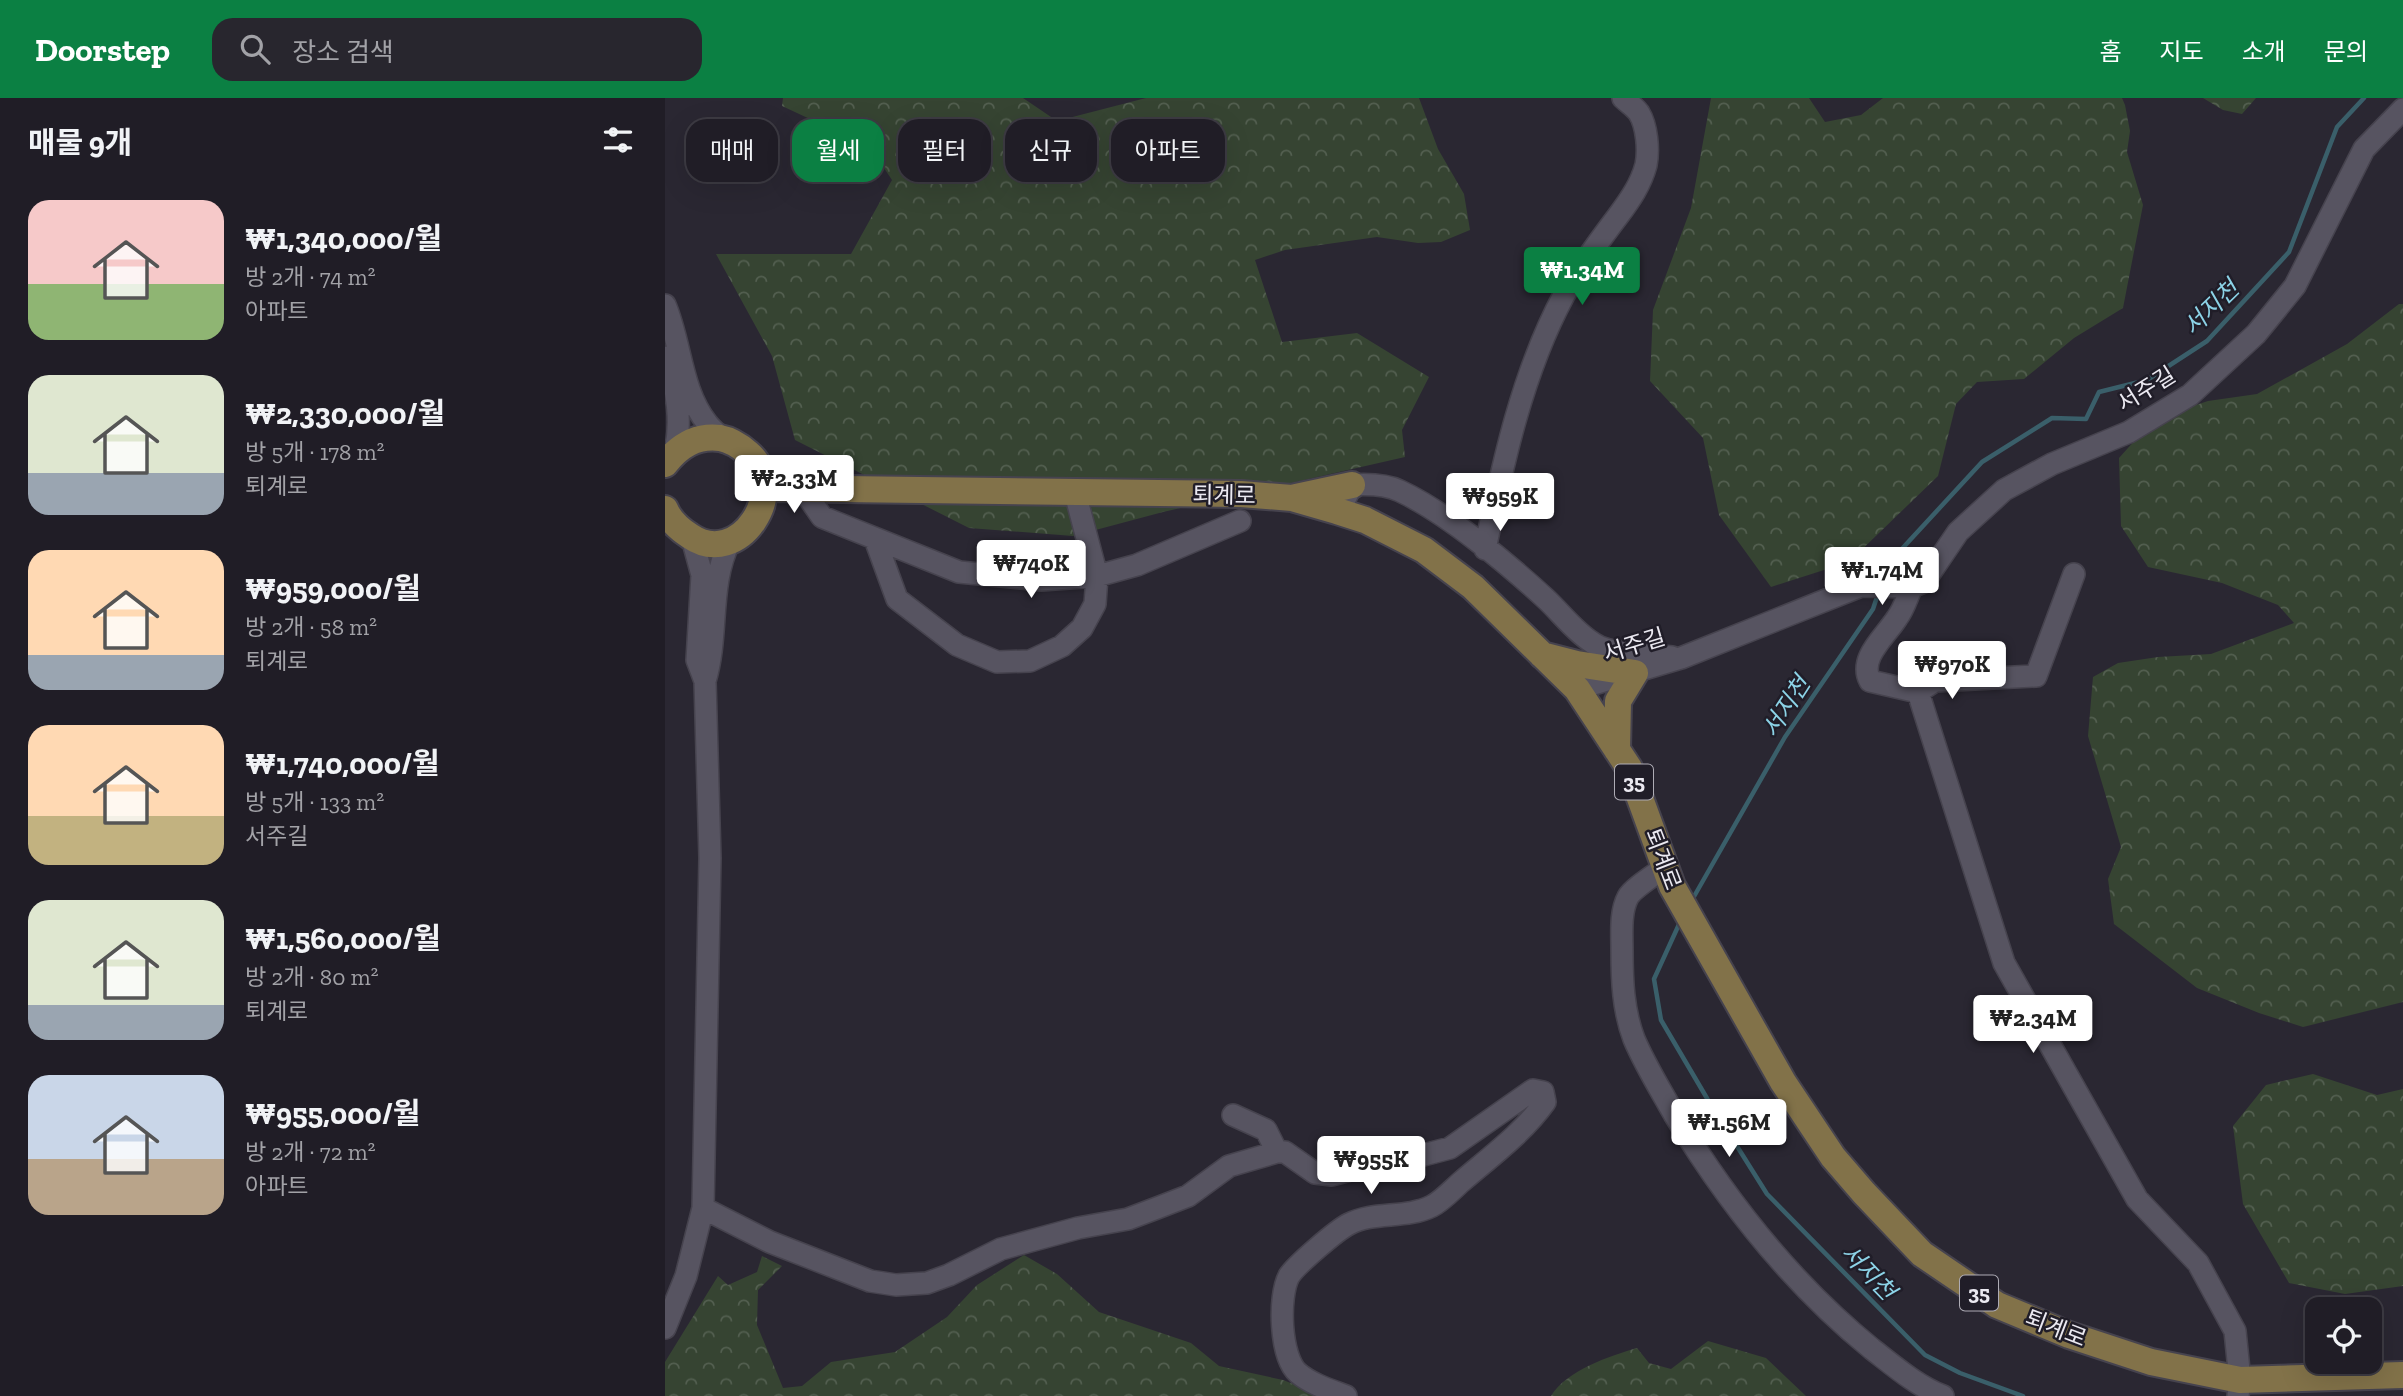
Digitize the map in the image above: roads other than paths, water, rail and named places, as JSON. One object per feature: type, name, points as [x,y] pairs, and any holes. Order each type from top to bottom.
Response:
[{"type":"main road","points":[[665,509],[668,516],[692,538],[706,545],[730,541],[754,523],[762,506],[764,488],[761,471],[752,456],[739,445],[723,439],[706,438],[689,442],[670,457]]},
{"type":"main road","points":[[1292,498],[1352,485]]},
{"type":"main road","name":"퇴계로","points":[[764,488],[1241,494],[1292,498],[1365,520],[1424,550],[1473,587],[1577,689],[1629,768],[1669,876],[1708,953],[1783,1082],[1833,1157],[1922,1254],[1997,1305],[2069,1335],[2239,1388],[2403,1375]]},
{"type":"main road","points":[[1541,654],[1577,664],[1635,673],[1618,701],[1617,750]]},
{"type":"street","points":[[1485,549],[1497,491],[1528,377],[1545,333],[1565,292],[1643,177],[1647,161],[1644,126],[1639,113],[1623,98]]},
{"type":"street","name":"서주길","points":[[1577,689],[1681,658],[1861,586],[1908,587],[1924,582],[1958,532],[2004,490],[2052,464],[2129,432],[2190,395],[2256,334],[2295,286],[2364,149],[2403,109]]},
{"type":"street","points":[[665,304],[693,401],[707,424],[723,439]]},
{"type":"street","points":[[665,341],[679,411],[680,434],[670,457]]},
{"type":"street","points":[[1338,511],[1352,485],[1370,484],[1398,490],[1436,512],[1485,549],[1547,599],[1579,633],[1595,645],[1681,658]]},
{"type":"street","points":[[802,488],[822,517],[958,572],[1041,580],[1097,576],[1137,565],[1240,521]]},
{"type":"street","points":[[875,539],[897,599],[957,645],[997,662],[1030,662],[1062,646],[1082,628],[1095,604],[1097,576],[1075,494]]},
{"type":"street","points":[[665,1328],[687,1276],[703,1208],[710,858],[705,681],[697,660],[702,575],[692,538]]},
{"type":"street","points":[[705,681],[712,659],[717,575],[721,558],[730,541]]},
{"type":"street","points":[[1908,587],[1899,616],[1868,658],[1865,672],[1870,681],[1918,692],[1935,681],[2036,676],[2074,574]]},
{"type":"street","points":[[1918,692],[2004,963],[2137,1199],[2198,1263],[2235,1331],[2239,1388]]},
{"type":"street","points":[[1669,876],[1629,895],[1622,927],[1623,1000],[1634,1038],[1657,1084],[1714,1176],[1746,1220],[1784,1264],[1833,1317],[1887,1361],[1930,1391],[1943,1396]]},
{"type":"street","points":[[703,1208],[770,1242],[870,1281],[896,1285],[927,1283],[1001,1249],[1067,1231],[1128,1219],[1188,1196],[1229,1166],[1277,1152],[1285,1152],[1315,1173],[1332,1175],[1370,1160],[1416,1157],[1450,1148],[1533,1090],[1543,1092],[1545,1102],[1537,1113],[1500,1149],[1432,1206],[1405,1214],[1366,1218],[1349,1223],[1332,1235],[1289,1276],[1282,1309],[1283,1340],[1296,1372],[1346,1396]]},
{"type":"street","points":[[1233,1115],[1266,1130],[1277,1152]]},
{"type":"waterway","name":"서지천","points":[[1882,579],[1887,565],[1982,462],[2052,418],[2086,419],[2099,392],[2147,380],[2207,341],[2289,252],[2337,127],[2364,98]]},
{"type":"waterway","name":"서지천","points":[[1692,900],[1785,737],[1873,609],[1879,591]]},
{"type":"waterway","name":"서지천","points":[[1681,920],[1654,979],[1661,1020],[1767,1194],[1925,1355],[1960,1373],[2023,1396]]}]
